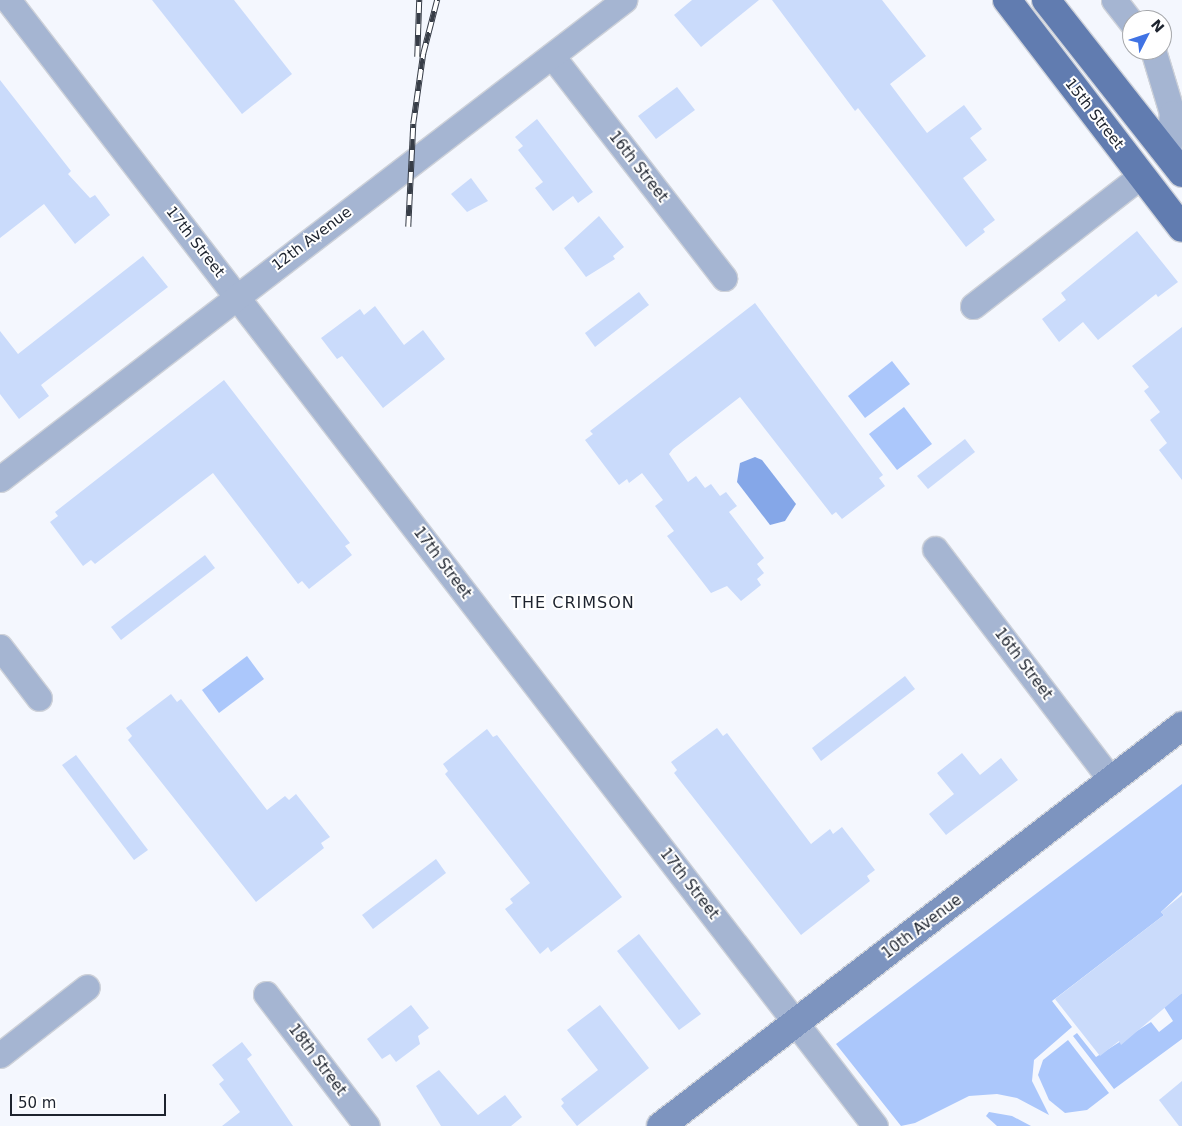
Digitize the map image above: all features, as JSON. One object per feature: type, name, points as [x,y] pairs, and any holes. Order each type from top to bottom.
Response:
[{"type":"main road","name":"15th Street","points":[[1007,0],[1182,228]]},
{"type":"main road","points":[[1046,0],[1175,164]]},
{"type":"main road","points":[[1117,142],[1175,164]]},
{"type":"main road","points":[[1142,175],[1182,186]]},
{"type":"main road","name":"10th Avenue","points":[[661,1126],[1182,726]]},
{"type":"street","name":"17th Street","points":[[8,0],[875,1126]]},
{"type":"street","name":"12th Avenue","points":[[0,479],[624,0]]},
{"type":"street","points":[[1114,0],[1122,10]]},
{"type":"street","name":"16th Street","points":[[552,56],[724,278]]},
{"type":"street","points":[[1156,60],[1172,113],[1175,164]]},
{"type":"street","points":[[973,306],[1142,175]]},
{"type":"street","name":"16th Street","points":[[935,549],[1111,780]]},
{"type":"street","points":[[0,647],[39,698]]},
{"type":"street","points":[[0,1055],[87,987]]},
{"type":"street","name":"18th Street","points":[[266,994],[367,1126]]},
{"type":"shaded area","points":[[892,361],[910,384],[865,418],[848,396]]},
{"type":"shaded area","points":[[904,407],[932,444],[897,470],[869,434]]},
{"type":"shaded area","points":[[755,457],[762,460],[796,504],[785,521],[770,525],[737,482],[740,463]]},
{"type":"shaded area","points":[[247,656],[264,679],[219,713],[202,690]]},
{"type":"shaded area","points":[[1182,784],[1182,892],[1161,912],[1164,915],[1052,1001],[1072,1027],[1034,1060],[1032,1081],[1049,1115],[1017,1098],[997,1094],[969,1096],[915,1123],[901,1126],[836,1044]]},
{"type":"shaded area","points":[[1182,993],[1182,1039],[1114,1089],[1073,1036],[1077,1033],[1096,1057],[1151,1022],[1159,1032],[1173,1021],[1164,1007]]},
{"type":"shaded area","points":[[1068,1040],[1109,1093],[1087,1110],[1065,1113],[1049,1100],[1038,1075],[1043,1060]]},
{"type":"shaded area","points":[[989,1112],[1012,1116],[1031,1126],[997,1126],[986,1116]]},
{"type":"building","points":[[152,0],[234,0],[292,74],[242,114]]},
{"type":"building","points":[[692,0],[759,0],[701,47],[674,15]]},
{"type":"building","points":[[772,0],[882,0],[926,56],[890,84],[927,133],[964,105],[982,129],[970,138],[987,160],[963,178],[995,220],[983,229],[985,232],[966,247],[858,108],[855,111]]},
{"type":"building","points":[[0,80],[71,171],[68,174],[90,198],[95,195],[110,215],[75,244],[44,204],[0,238]]},
{"type":"building","points":[[677,87],[695,110],[656,139],[638,116]]},
{"type":"building","points":[[537,119],[593,192],[578,203],[573,196],[553,211],[535,188],[543,182],[518,150],[523,146],[515,137]]},
{"type":"building","points":[[471,178],[488,201],[467,212],[451,194]]},
{"type":"building","points":[[599,216],[624,247],[613,256],[615,259],[586,277],[564,248]]},
{"type":"building","points":[[1137,231],[1178,282],[1158,297],[1156,294],[1098,340],[1083,322],[1059,342],[1042,319],[1066,300],[1061,293]]},
{"type":"building","points":[[143,256],[168,287],[41,385],[49,396],[19,419],[0,394],[0,331],[18,354]]},
{"type":"building","points":[[639,292],[649,305],[595,347],[585,333]]},
{"type":"building","points":[[755,303],[883,475],[879,478],[885,486],[842,519],[836,512],[832,515],[740,397],[673,449],[669,454],[688,482],[696,476],[705,488],[711,484],[720,496],[726,492],[737,506],[729,512],[764,558],[757,564],[764,573],[757,579],[761,585],[741,601],[727,586],[711,593],[667,536],[674,531],[655,506],[663,500],[642,473],[629,483],[627,479],[619,485],[585,440],[593,434],[590,431]]},
{"type":"building","points":[[375,306],[404,345],[423,330],[445,359],[383,408],[342,356],[337,359],[321,338],[360,309],[364,315]]},
{"type":"building","points":[[1182,327],[1182,480],[1159,450],[1167,443],[1150,420],[1160,412],[1144,391],[1149,387],[1132,366]]},
{"type":"building","points":[[224,380],[350,543],[345,546],[352,555],[309,589],[302,581],[298,584],[213,473],[95,564],[91,560],[83,566],[50,522],[58,516],[55,512]]},
{"type":"building","points":[[965,439],[975,452],[928,489],[917,476]]},
{"type":"building","points":[[205,555],[215,568],[121,640],[111,627]]},
{"type":"building","points":[[905,676],[915,689],[821,761],[812,748]]},
{"type":"building","points":[[171,694],[177,702],[181,699],[267,810],[285,796],[289,800],[296,794],[330,837],[321,843],[324,848],[256,902],[128,740],[132,736],[126,728]]},
{"type":"building","points":[[717,728],[723,736],[727,733],[811,844],[830,829],[833,834],[842,827],[875,870],[867,876],[870,881],[801,935],[674,773],[677,770],[671,762]]},
{"type":"building","points":[[487,729],[493,737],[497,735],[622,897],[551,952],[548,947],[540,954],[505,909],[513,903],[510,899],[530,883],[445,774],[448,771],[443,764]]},
{"type":"building","points":[[962,753],[980,775],[1001,758],[1018,780],[946,835],[929,814],[954,794],[937,773]]},
{"type":"building","points":[[76,755],[148,850],[134,860],[62,765]]},
{"type":"building","points":[[436,859],[446,873],[373,929],[362,915]]},
{"type":"building","points":[[1182,895],[1182,993],[1121,1045],[1119,1041],[1100,1056],[1055,999],[1164,915],[1161,912]]},
{"type":"building","points":[[639,934],[701,1014],[679,1030],[617,951]]},
{"type":"building","points":[[411,1005],[429,1028],[418,1036],[420,1044],[396,1062],[390,1054],[382,1059],[367,1039]]},
{"type":"building","points":[[600,1005],[649,1068],[577,1126],[561,1106],[564,1103],[561,1099],[598,1070],[567,1030]]},
{"type":"building","points":[[242,1042],[252,1055],[247,1059],[293,1126],[222,1126],[240,1112],[219,1084],[224,1080],[212,1065]]},
{"type":"building","points":[[439,1070],[478,1115],[505,1095],[522,1117],[511,1126],[441,1126],[416,1086]]},
{"type":"building","points":[[1182,1081],[1182,1126],[1179,1126],[1159,1100]]},
{"type":"railway","points":[[417,57],[419,0]]},
{"type":"railway","points":[[408,227],[413,124],[423,54],[437,0]]},
{"type":"district","name":"THE CRIMSON","points":[[573,603]]}]
